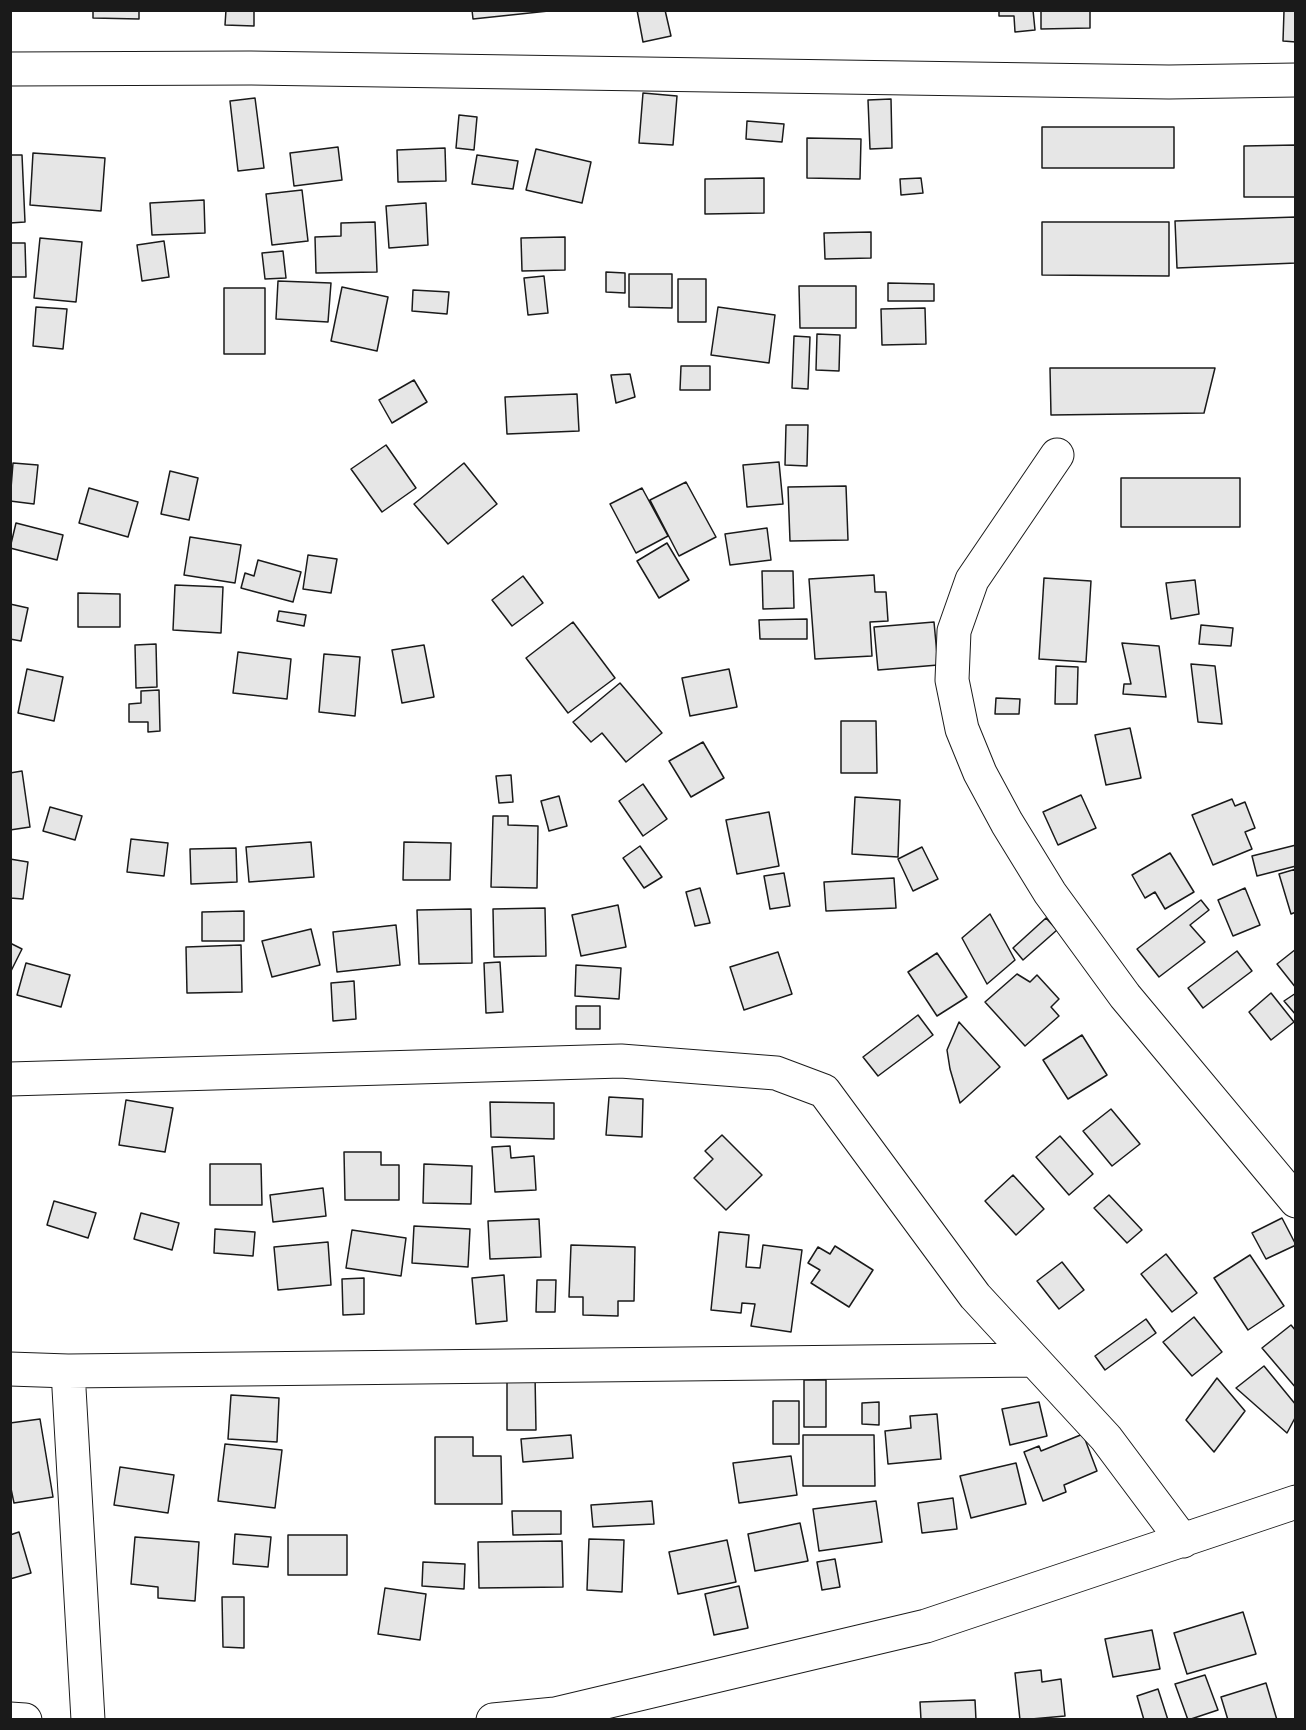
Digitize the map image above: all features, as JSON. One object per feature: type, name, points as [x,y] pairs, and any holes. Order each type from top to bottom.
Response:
[{"type":"street","points":[[10,69],[251,68],[1168,82],[1296,80]]},
{"type":"street","points":[[1057,455],[972,580],[961,611],[954,632],[952,680],[962,729],[980,774],[1050,892],[1125,996],[1296,1201]]},
{"type":"street","points":[[10,1079],[621,1061],[777,1073],[824,1091],[975,1296],[1106,1438],[1183,1541]]},
{"type":"street","points":[[10,1369],[68,1371],[1034,1360]]},
{"type":"street","points":[[68,1371],[88,1719]]},
{"type":"street","points":[[493,1719],[555,1714],[926,1626],[1296,1502]]},
{"type":"street","points":[[10,1719],[25,1719]]},
{"type":"building","points":[[93,10],[139,10],[139,19],[93,18]]},
{"type":"building","points":[[226,10],[254,10],[254,26],[225,25]]},
{"type":"building","points":[[472,10],[558,10],[473,19]]},
{"type":"building","points":[[637,10],[665,10],[671,36],[643,42]]},
{"type":"building","points":[[999,10],[1033,10],[1035,30],[1015,32],[1014,16],[999,16]]},
{"type":"building","points":[[1041,10],[1090,10],[1090,28],[1041,29]]},
{"type":"building","points":[[1284,11],[1296,11],[1296,42],[1283,41]]},
{"type":"building","points":[[643,93],[677,96],[673,145],[639,143]]},
{"type":"building","points":[[255,98],[264,168],[238,171],[230,101]]},
{"type":"building","points":[[891,99],[892,148],[870,149],[868,100]]},
{"type":"building","points":[[459,115],[477,117],[474,150],[456,148]]},
{"type":"building","points":[[747,121],[784,124],[782,142],[746,139]]},
{"type":"building","points":[[1042,127],[1174,127],[1174,168],[1042,168]]},
{"type":"building","points":[[807,138],[861,139],[860,179],[807,178]]},
{"type":"building","points":[[1296,145],[1296,197],[1244,197],[1244,146]]},
{"type":"building","points":[[338,147],[342,180],[294,186],[290,153]]},
{"type":"building","points":[[445,148],[446,181],[398,182],[397,150]]},
{"type":"building","points":[[536,149],[591,162],[582,203],[526,190]]},
{"type":"building","points":[[33,153],[105,158],[101,211],[30,205]]},
{"type":"building","points":[[10,155],[22,155],[25,222],[10,223]]},
{"type":"building","points":[[477,155],[518,161],[513,189],[472,184]]},
{"type":"building","points":[[764,178],[764,213],[705,214],[705,179]]},
{"type":"building","points":[[921,178],[923,193],[901,195],[900,179]]},
{"type":"building","points":[[302,190],[308,241],[272,245],[266,194]]},
{"type":"building","points":[[204,200],[205,233],[152,235],[150,203]]},
{"type":"building","points":[[426,203],[428,245],[389,248],[386,206]]},
{"type":"building","points":[[1296,217],[1296,263],[1177,268],[1175,221]]},
{"type":"building","points":[[375,222],[377,272],[316,273],[315,237],[341,236],[341,223]]},
{"type":"building","points":[[1042,222],[1169,222],[1169,276],[1042,275]]},
{"type":"building","points":[[871,232],[871,258],[825,259],[824,233]]},
{"type":"building","points":[[565,237],[565,270],[522,271],[521,238]]},
{"type":"building","points":[[40,238],[82,242],[76,302],[34,298]]},
{"type":"building","points":[[164,241],[169,277],[142,281],[137,245]]},
{"type":"building","points":[[10,243],[25,243],[26,277],[10,277]]},
{"type":"building","points":[[283,251],[286,278],[265,279],[262,253]]},
{"type":"building","points":[[606,272],[625,273],[625,293],[606,292]]},
{"type":"building","points":[[629,274],[672,274],[672,308],[629,307]]},
{"type":"building","points":[[544,276],[548,313],[528,315],[524,278]]},
{"type":"building","points":[[678,279],[706,279],[706,322],[678,322]]},
{"type":"building","points":[[278,281],[331,283],[328,322],[276,319]]},
{"type":"building","points":[[888,283],[934,284],[934,301],[888,301]]},
{"type":"building","points":[[799,286],[856,286],[856,328],[800,328]]},
{"type":"building","points":[[342,287],[388,297],[377,351],[331,341]]},
{"type":"building","points":[[224,288],[265,288],[265,354],[224,354]]},
{"type":"building","points":[[413,290],[449,292],[447,314],[412,311]]},
{"type":"building","points":[[36,307],[67,309],[63,349],[33,346]]},
{"type":"building","points":[[718,307],[775,315],[769,363],[711,355]]},
{"type":"building","points":[[925,308],[926,344],[882,345],[881,309]]},
{"type":"building","points":[[817,334],[840,335],[839,371],[816,370]]},
{"type":"building","points":[[794,336],[810,337],[808,389],[792,388]]},
{"type":"building","points":[[681,366],[710,366],[710,390],[680,390]]},
{"type":"building","points":[[1050,368],[1215,368],[1204,413],[1051,415]]},
{"type":"building","points":[[630,374],[635,397],[616,403],[611,375]]},
{"type":"building","points":[[414,380],[427,402],[392,423],[379,400]]},
{"type":"building","points":[[577,394],[579,431],[507,434],[505,397]]},
{"type":"building","points":[[786,425],[808,425],[807,466],[785,465]]},
{"type":"building","points":[[386,445],[416,488],[382,512],[351,469]]},
{"type":"building","points":[[779,462],[783,504],[747,507],[743,465]]},
{"type":"building","points":[[13,463],[38,465],[34,504],[10,501]]},
{"type":"building","points":[[464,463],[497,504],[448,544],[414,504]]},
{"type":"building","points":[[170,471],[198,478],[189,520],[161,514]]},
{"type":"building","points":[[1121,478],[1240,478],[1240,527],[1121,527]]},
{"type":"building","points":[[686,482],[716,537],[679,556],[650,500]]},
{"type":"building","points":[[846,486],[848,540],[790,541],[788,487]]},
{"type":"building","points":[[89,488],[138,502],[128,537],[79,523]]},
{"type":"building","points":[[642,488],[668,536],[636,553],[610,504]]},
{"type":"building","points":[[16,523],[63,535],[57,560],[10,548]]},
{"type":"building","points":[[767,528],[771,560],[730,565],[725,534]]},
{"type":"building","points":[[190,537],[241,545],[235,583],[184,575]]},
{"type":"building","points":[[667,543],[689,580],[659,598],[637,561]]},
{"type":"building","points":[[308,555],[337,559],[331,593],[303,589]]},
{"type":"building","points":[[258,560],[301,572],[293,602],[241,588],[245,573],[254,576]]},
{"type":"building","points":[[762,571],[793,571],[794,608],[763,609]]},
{"type":"building","points":[[874,575],[875,592],[886,592],[888,621],[870,622],[872,656],[815,659],[809,579]]},
{"type":"building","points":[[523,576],[543,603],[512,626],[492,600]]},
{"type":"building","points":[[1044,578],[1091,581],[1086,662],[1039,659]]},
{"type":"building","points":[[1195,580],[1199,614],[1171,619],[1166,583]]},
{"type":"building","points":[[175,585],[223,587],[221,633],[173,630]]},
{"type":"building","points":[[78,593],[120,594],[120,627],[78,627]]},
{"type":"building","points":[[10,604],[28,608],[21,641],[10,639]]},
{"type":"building","points":[[279,611],[306,615],[304,626],[277,621]]},
{"type":"building","points":[[807,619],[807,639],[760,639],[759,620]]},
{"type":"building","points":[[573,622],[615,678],[568,713],[526,658]]},
{"type":"building","points":[[934,622],[938,665],[878,670],[874,627]]},
{"type":"building","points":[[1201,625],[1233,628],[1231,646],[1199,644]]},
{"type":"building","points":[[1122,643],[1159,646],[1166,697],[1123,694],[1124,684],[1131,684]]},
{"type":"building","points":[[156,644],[157,687],[136,688],[135,645]]},
{"type":"building","points":[[424,645],[434,697],[402,703],[392,650]]},
{"type":"building","points":[[238,652],[291,659],[287,699],[233,693]]},
{"type":"building","points":[[324,654],[360,657],[355,716],[319,712]]},
{"type":"building","points":[[1191,664],[1215,666],[1222,724],[1198,722]]},
{"type":"building","points":[[1056,666],[1078,667],[1077,704],[1055,704]]},
{"type":"building","points":[[27,669],[63,677],[54,721],[18,713]]},
{"type":"building","points":[[729,669],[737,707],[690,716],[682,678]]},
{"type":"building","points":[[620,683],[662,733],[626,762],[602,733],[591,742],[573,722]]},
{"type":"building","points":[[159,690],[160,731],[148,732],[148,722],[129,722],[129,704],[141,703],[141,691]]},
{"type":"building","points":[[996,698],[1020,699],[1019,714],[995,714]]},
{"type":"building","points":[[841,721],[876,721],[877,773],[841,773]]},
{"type":"building","points":[[1130,728],[1141,778],[1106,785],[1095,735]]},
{"type":"building","points":[[703,742],[724,778],[691,797],[669,761]]},
{"type":"building","points":[[22,771],[30,827],[10,830],[10,773]]},
{"type":"building","points":[[511,775],[513,802],[499,803],[496,776]]},
{"type":"building","points":[[643,784],[667,819],[643,836],[619,801]]},
{"type":"building","points":[[1081,795],[1096,828],[1058,845],[1043,812]]},
{"type":"building","points":[[559,796],[567,826],[549,831],[541,801]]},
{"type":"building","points":[[855,797],[900,800],[898,857],[852,854]]},
{"type":"building","points":[[1232,799],[1235,806],[1245,802],[1255,828],[1245,832],[1252,849],[1213,865],[1192,815]]},
{"type":"building","points":[[50,807],[82,816],[75,840],[43,831]]},
{"type":"building","points":[[769,812],[779,866],[737,874],[726,820]]},
{"type":"building","points":[[493,816],[508,816],[508,825],[538,826],[537,888],[491,887]]},
{"type":"building","points":[[131,839],[168,843],[164,876],[127,872]]},
{"type":"building","points":[[311,842],[314,877],[249,882],[246,847]]},
{"type":"building","points":[[404,842],[451,843],[450,880],[403,880]]},
{"type":"building","points":[[1296,845],[1296,866],[1257,876],[1252,856]]},
{"type":"building","points":[[640,846],[662,877],[644,888],[623,858]]},
{"type":"building","points":[[922,847],[938,879],[913,891],[898,859]]},
{"type":"building","points":[[236,848],[237,882],[191,884],[190,849]]},
{"type":"building","points":[[1170,853],[1194,892],[1165,909],[1155,892],[1145,898],[1132,875]]},
{"type":"building","points":[[10,859],[28,862],[23,899],[10,898]]},
{"type":"building","points":[[1296,869],[1296,912],[1291,914],[1279,874]]},
{"type":"building","points":[[784,873],[790,906],[770,909],[764,876]]},
{"type":"building","points":[[894,878],[896,908],[826,911],[824,882]]},
{"type":"building","points":[[700,888],[710,923],[695,926],[686,892]]},
{"type":"building","points":[[1245,888],[1260,925],[1233,936],[1218,900]]},
{"type":"building","points":[[1201,900],[1209,910],[1190,925],[1205,942],[1159,977],[1137,949]]},
{"type":"building","points":[[618,905],[626,947],[581,956],[572,915]]},
{"type":"building","points":[[545,908],[546,956],[494,957],[493,909]]},
{"type":"building","points":[[471,909],[472,963],[419,964],[417,910]]},
{"type":"building","points":[[244,911],[244,941],[202,941],[202,912]]},
{"type":"building","points":[[990,914],[1015,960],[987,984],[962,938]]},
{"type":"building","points":[[1046,918],[1057,930],[1023,960],[1013,948]]},
{"type":"building","points":[[396,925],[400,965],[337,972],[333,932]]},
{"type":"building","points":[[311,929],[320,965],[272,977],[262,941]]},
{"type":"building","points":[[10,943],[22,949],[10,973]]},
{"type":"building","points":[[241,945],[242,992],[187,993],[186,947]]},
{"type":"building","points":[[1296,949],[1296,988],[1277,964]]},
{"type":"building","points":[[1237,951],[1252,971],[1203,1008],[1188,988]]},
{"type":"building","points":[[778,952],[792,994],[744,1010],[730,967]]},
{"type":"building","points":[[937,953],[967,997],[937,1016],[908,972]]},
{"type":"building","points":[[500,962],[503,1012],[486,1013],[484,963]]},
{"type":"building","points":[[26,963],[70,975],[61,1007],[17,995]]},
{"type":"building","points":[[576,965],[621,968],[619,999],[575,996]]},
{"type":"building","points":[[1017,974],[1030,982],[1037,975],[1059,999],[1051,1007],[1059,1016],[1025,1046],[985,1002]]},
{"type":"building","points":[[354,981],[356,1019],[333,1021],[331,983]]},
{"type":"building","points":[[1271,993],[1294,1022],[1271,1040],[1249,1012]]},
{"type":"building","points":[[1296,993],[1296,1015],[1284,1001]]},
{"type":"building","points":[[576,1006],[600,1006],[600,1029],[576,1029]]},
{"type":"building","points":[[918,1015],[933,1035],[878,1076],[863,1057]]},
{"type":"building","points":[[959,1022],[1000,1067],[960,1103],[947,1050]]},
{"type":"building","points":[[1082,1035],[1107,1075],[1068,1099],[1043,1060]]},
{"type":"building","points":[[609,1097],[643,1099],[642,1137],[606,1135]]},
{"type":"building","points":[[126,1100],[173,1108],[165,1152],[119,1145]]},
{"type":"building","points":[[490,1102],[554,1103],[554,1139],[491,1137]]},
{"type":"building","points":[[1111,1109],[1140,1144],[1112,1166],[1083,1131]]},
{"type":"building","points":[[722,1135],[762,1175],[726,1210],[694,1178],[713,1159],[705,1151]]},
{"type":"building","points":[[1060,1136],[1093,1174],[1069,1195],[1036,1157]]},
{"type":"building","points":[[510,1146],[511,1158],[534,1156],[536,1190],[495,1192],[492,1147]]},
{"type":"building","points":[[344,1152],[381,1152],[381,1165],[399,1165],[399,1200],[345,1200]]},
{"type":"building","points":[[210,1164],[261,1164],[262,1205],[210,1205]]},
{"type":"building","points":[[424,1164],[472,1166],[471,1204],[423,1203]]},
{"type":"building","points":[[1013,1175],[1044,1209],[1016,1235],[985,1201]]},
{"type":"building","points":[[323,1188],[326,1216],[273,1222],[270,1195]]},
{"type":"building","points":[[1109,1195],[1142,1230],[1127,1243],[1094,1208]]},
{"type":"building","points":[[54,1201],[96,1213],[88,1238],[47,1225]]},
{"type":"building","points":[[141,1213],[179,1223],[172,1250],[134,1239]]},
{"type":"building","points":[[1282,1218],[1296,1245],[1266,1259],[1252,1233]]},
{"type":"building","points":[[539,1219],[541,1257],[490,1259],[488,1221]]},
{"type":"building","points":[[414,1226],[470,1229],[468,1267],[412,1263]]},
{"type":"building","points":[[215,1229],[255,1232],[253,1256],[214,1253]]},
{"type":"building","points":[[352,1230],[406,1238],[401,1276],[346,1268]]},
{"type":"building","points":[[719,1232],[749,1235],[746,1267],[760,1268],[763,1245],[802,1250],[791,1332],[751,1326],[755,1304],[742,1303],[741,1313],[711,1310]]},
{"type":"building","points":[[328,1242],[331,1285],[278,1290],[274,1247]]},
{"type":"building","points":[[571,1245],[635,1247],[634,1301],[618,1301],[618,1316],[583,1315],[583,1297],[569,1297]]},
{"type":"building","points":[[835,1246],[873,1270],[849,1307],[811,1283],[820,1270],[808,1263],[818,1247],[830,1254]]},
{"type":"building","points":[[1166,1254],[1197,1293],[1172,1312],[1141,1274]]},
{"type":"building","points":[[1250,1255],[1284,1306],[1248,1330],[1214,1278]]},
{"type":"building","points":[[1062,1262],[1084,1290],[1059,1309],[1037,1281]]},
{"type":"building","points":[[504,1275],[507,1321],[476,1324],[472,1278]]},
{"type":"building","points":[[364,1278],[364,1314],[343,1315],[342,1279]]},
{"type":"building","points":[[537,1280],[556,1280],[555,1312],[536,1312]]},
{"type":"building","points":[[1194,1317],[1222,1352],[1192,1376],[1163,1342]]},
{"type":"building","points":[[1146,1319],[1156,1333],[1105,1370],[1095,1356]]},
{"type":"building","points":[[1291,1325],[1296,1331],[1296,1388],[1262,1348]]},
{"type":"building","points":[[1264,1366],[1296,1405],[1296,1416],[1287,1433],[1236,1388]]},
{"type":"building","points":[[507,1375],[535,1375],[536,1430],[507,1430]]},
{"type":"building","points":[[1217,1378],[1245,1411],[1214,1452],[1186,1420]]},
{"type":"building","points":[[804,1380],[826,1380],[826,1427],[804,1427]]},
{"type":"building","points":[[231,1395],[279,1398],[277,1442],[228,1439]]},
{"type":"building","points":[[773,1401],[799,1401],[799,1444],[773,1444]]},
{"type":"building","points":[[879,1402],[879,1425],[862,1424],[862,1403]]},
{"type":"building","points":[[1039,1402],[1047,1436],[1010,1445],[1002,1409]]},
{"type":"building","points":[[937,1414],[941,1459],[888,1464],[885,1431],[911,1428],[910,1416]]},
{"type":"building","points":[[40,1419],[53,1497],[14,1503],[10,1484],[10,1423]]},
{"type":"building","points":[[1083,1434],[1097,1471],[1064,1485],[1066,1492],[1043,1501],[1024,1452],[1039,1446],[1041,1451]]},
{"type":"building","points":[[571,1435],[573,1458],[523,1462],[521,1439]]},
{"type":"building","points":[[803,1435],[874,1435],[875,1486],[803,1486]]},
{"type":"building","points":[[435,1437],[473,1437],[473,1456],[501,1456],[502,1504],[435,1504]]},
{"type":"building","points":[[225,1444],[282,1450],[275,1508],[218,1501]]},
{"type":"building","points":[[791,1456],[797,1495],[739,1503],[733,1463]]},
{"type":"building","points":[[1016,1463],[1026,1504],[971,1518],[960,1476]]},
{"type":"building","points":[[120,1467],[174,1475],[168,1513],[114,1505]]},
{"type":"building","points":[[953,1498],[957,1529],[922,1533],[918,1503]]},
{"type":"building","points":[[652,1501],[654,1524],[593,1527],[591,1505]]},
{"type":"building","points":[[876,1501],[882,1542],[819,1551],[813,1509]]},
{"type":"building","points":[[512,1511],[561,1511],[561,1534],[513,1535]]},
{"type":"building","points":[[800,1523],[808,1561],[755,1571],[748,1534]]},
{"type":"building","points":[[19,1532],[31,1573],[10,1579],[10,1535]]},
{"type":"building","points":[[235,1534],[271,1537],[268,1567],[233,1564]]},
{"type":"building","points":[[288,1535],[347,1535],[347,1575],[288,1575]]},
{"type":"building","points":[[135,1537],[199,1542],[195,1601],[158,1598],[158,1587],[131,1584]]},
{"type":"building","points":[[589,1539],[624,1540],[622,1592],[587,1590]]},
{"type":"building","points":[[727,1540],[736,1582],[678,1594],[669,1552]]},
{"type":"building","points":[[562,1541],[563,1587],[479,1588],[478,1542]]},
{"type":"building","points":[[835,1559],[840,1587],[822,1590],[817,1562]]},
{"type":"building","points":[[423,1562],[465,1564],[464,1589],[422,1586]]},
{"type":"building","points":[[739,1586],[748,1628],[714,1635],[705,1594]]},
{"type":"building","points":[[385,1588],[426,1594],[420,1640],[378,1634]]},
{"type":"building","points":[[222,1597],[244,1597],[244,1648],[223,1647]]},
{"type":"building","points":[[1243,1612],[1256,1654],[1187,1674],[1174,1633]]},
{"type":"building","points":[[1152,1630],[1160,1669],[1113,1677],[1105,1639]]},
{"type":"building","points":[[1041,1670],[1042,1682],[1061,1679],[1065,1716],[1020,1720],[1015,1673]]},
{"type":"building","points":[[1205,1675],[1218,1710],[1188,1720],[1175,1684]]},
{"type":"building","points":[[1266,1683],[1277,1720],[1228,1720],[1221,1697]]},
{"type":"building","points":[[1158,1689],[1168,1720],[1144,1720],[1137,1696]]},
{"type":"building","points":[[975,1700],[976,1720],[921,1720],[920,1702]]}]
